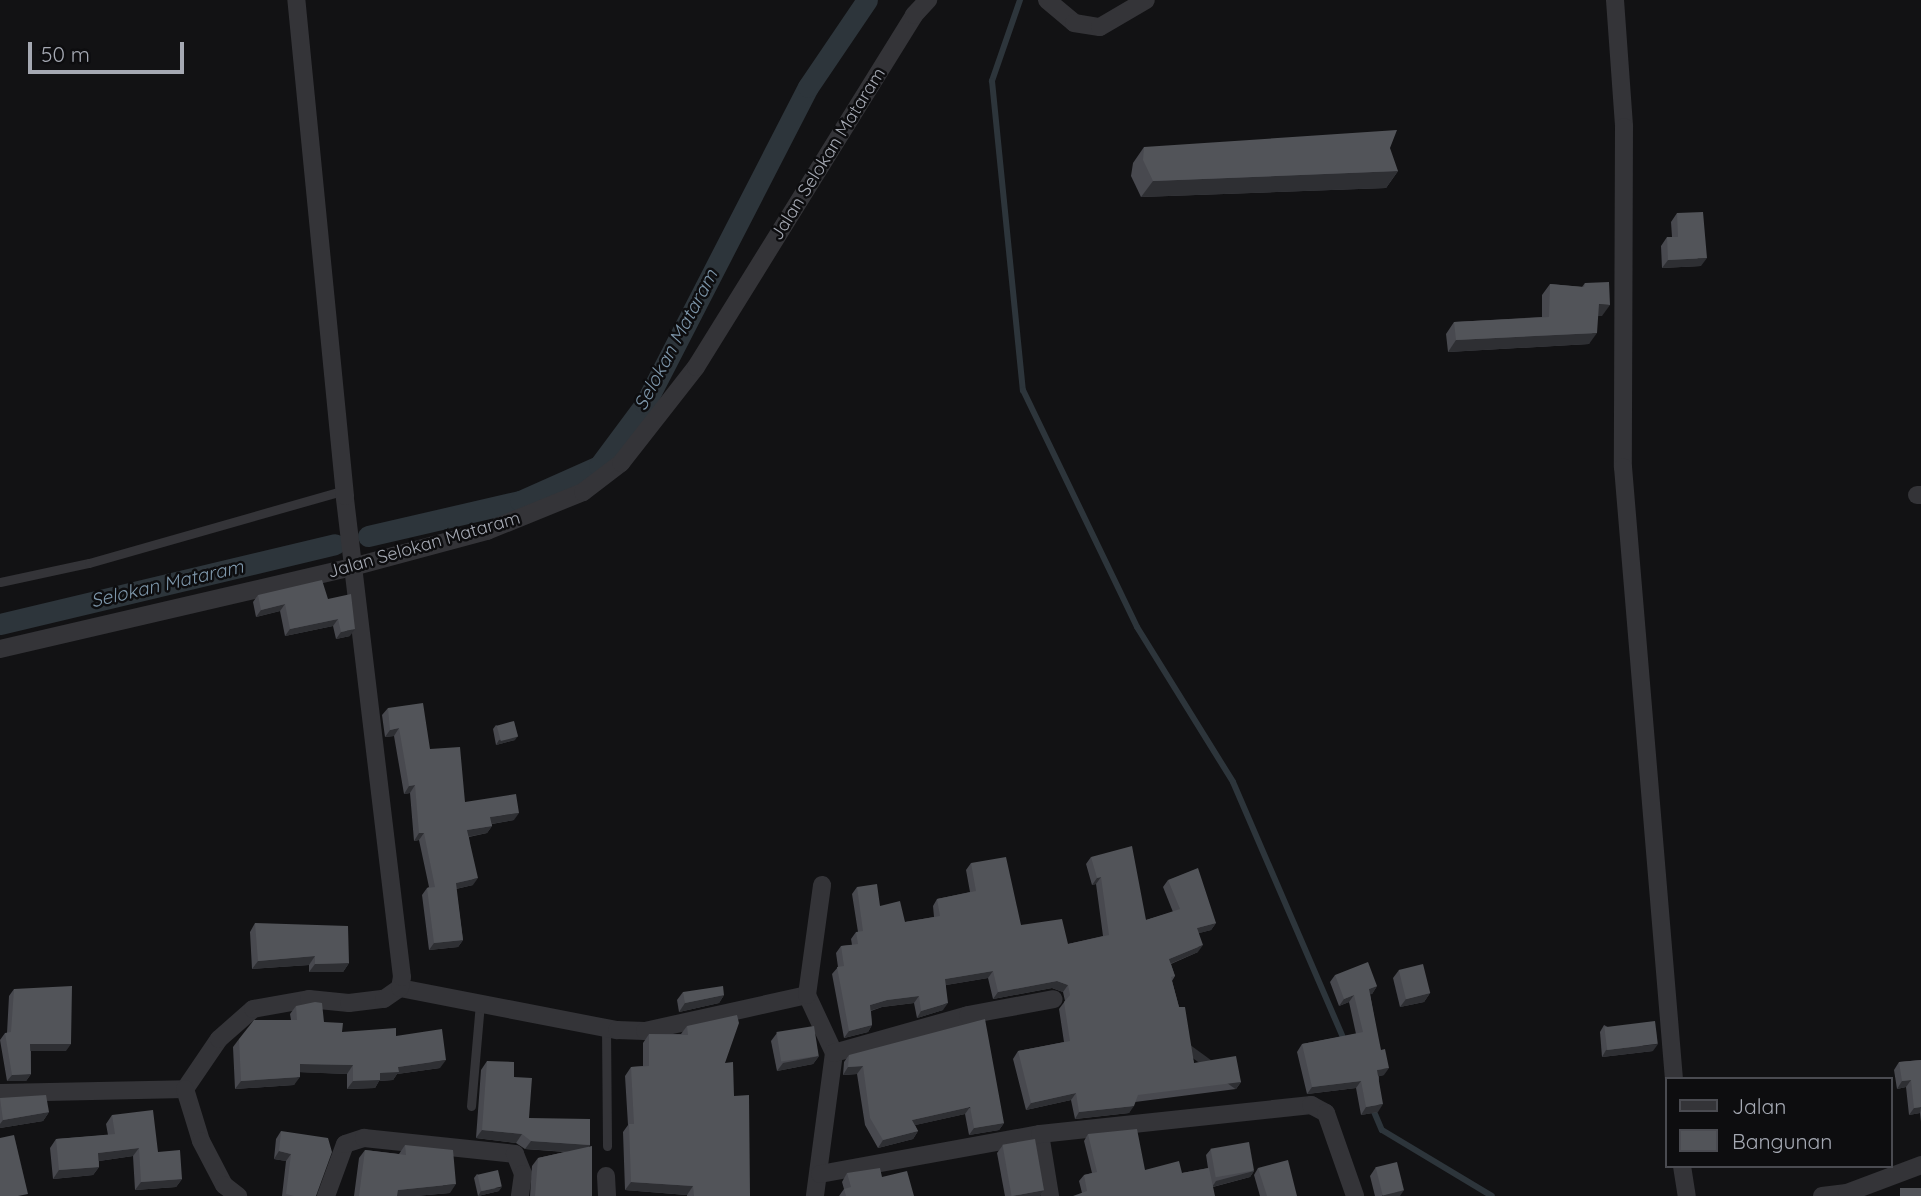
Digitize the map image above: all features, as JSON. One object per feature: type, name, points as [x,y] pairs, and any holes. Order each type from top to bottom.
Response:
[{"type":"street","points":[[296,0],[345,493],[403,963],[400,988]]},
{"type":"street","name":"Jalan Selokan Mataram","points":[[0,649],[356,566],[487,531],[583,492],[621,463],[696,367],[914,15],[928,0]]},
{"type":"street","points":[[1047,0],[1084,27],[1116,21],[1146,0]]},
{"type":"street","points":[[1615,0],[1624,127],[1623,467],[1674,1077]]},
{"type":"street","points":[[815,1196],[834,1053],[807,995],[822,885]]},
{"type":"street","points":[[185,1089],[219,1039],[253,1009],[309,999],[366,1003],[384,999],[400,988],[606,1028],[674,1028],[807,995]]},
{"type":"street","points":[[834,1053],[968,1014],[1054,999]]},
{"type":"street","points":[[0,1093],[185,1089]]},
{"type":"street","points":[[185,1089],[201,1141],[224,1185],[238,1196]]},
{"type":"street","points":[[820,1174],[1040,1134],[1311,1105],[1326,1113],[1355,1196]]},
{"type":"street","points":[[1040,1134],[1050,1196]]},
{"type":"street","points":[[326,1196],[345,1144],[364,1138],[515,1154],[523,1174],[520,1196]]},
{"type":"street","points":[[1822,1196],[1847,1194],[1921,1165]]},
{"type":"street","points":[[1682,1168],[1687,1196]]},
{"type":"street","points":[[606,1176],[607,1196]]},
{"type":"lane","points":[[0,582],[89,563],[345,493]]},
{"type":"lane","points":[[471,1106],[480,1003]]},
{"type":"lane","points":[[606,1028],[607,1146]]},
{"type":"building","points":[[1397,130],[1390,148],[1398,171],[1153,181],[1143,160],[1144,147]]},
{"type":"building","points":[[1703,212],[1707,258],[1668,260],[1667,237],[1678,237],[1677,213]]},
{"type":"building","points":[[1609,282],[1610,305],[1599,304],[1597,333],[1456,340],[1454,322],[1549,317],[1550,284],[1584,287],[1585,283]]},
{"type":"building","points":[[322,580],[328,599],[351,594],[355,629],[341,632],[338,619],[290,629],[285,604],[261,610],[258,595]]},
{"type":"building","points":[[423,703],[430,749],[460,747],[465,802],[516,794],[519,813],[490,817],[492,826],[467,830],[478,878],[456,883],[463,940],[434,943],[427,888],[435,887],[424,833],[419,833],[415,785],[409,786],[399,728],[390,730],[388,708]]},
{"type":"building","points":[[514,721],[518,736],[501,741],[497,726]]},
{"type":"building","points":[[1132,846],[1146,920],[1180,909],[1168,880],[1198,868],[1216,923],[1197,928],[1203,945],[1169,959],[1175,976],[1171,977],[1179,1007],[1185,1007],[1194,1063],[1236,1056],[1241,1082],[1138,1095],[1134,1106],[1079,1112],[1076,1093],[1031,1103],[1018,1051],[1070,1041],[1064,1002],[1070,995],[1068,985],[1057,981],[998,992],[993,971],[945,979],[948,1003],[921,1011],[919,996],[870,1005],[872,1025],[849,1031],[837,967],[844,966],[841,946],[858,944],[856,932],[863,931],[857,887],[877,884],[880,906],[900,901],[905,922],[940,916],[937,899],[976,891],[971,863],[1006,857],[1021,925],[1062,919],[1068,944],[1109,935],[1101,877],[1097,878],[1091,857]]},
{"type":"building","points":[[255,923],[348,926],[349,963],[315,964],[315,956],[258,961]]},
{"type":"building","points":[[1368,962],[1377,986],[1369,989],[1381,1050],[1385,1049],[1389,1068],[1377,1070],[1383,1104],[1366,1107],[1361,1081],[1312,1087],[1302,1044],[1363,1032],[1354,995],[1344,999],[1335,975]]},
{"type":"building","points":[[1423,964],[1430,993],[1406,999],[1399,970]]},
{"type":"building","points":[[72,986],[71,1044],[30,1044],[31,1074],[12,1075],[5,1033],[11,1032],[14,989]]},
{"type":"building","points":[[723,986],[724,995],[685,1003],[683,992]]},
{"type":"building","points":[[322,1003],[324,1022],[343,1023],[342,1032],[396,1028],[396,1036],[442,1029],[446,1060],[398,1067],[399,1072],[380,1073],[380,1080],[353,1081],[353,1065],[300,1064],[300,1077],[241,1081],[239,1039],[254,1020],[297,1020],[296,1006]]},
{"type":"building","points":[[737,1015],[739,1023],[725,1063],[733,1062],[734,1096],[749,1095],[750,1196],[694,1196],[693,1186],[631,1182],[629,1124],[634,1124],[631,1067],[649,1066],[649,1034],[688,1035],[687,1026]]},
{"type":"building","points":[[985,1019],[1004,1123],[974,1128],[970,1107],[912,1120],[918,1131],[883,1140],[870,1118],[863,1066],[848,1067],[849,1055]]},
{"type":"building","points":[[1655,1021],[1658,1044],[1607,1050],[1604,1027]]},
{"type":"building","points":[[814,1026],[819,1056],[781,1062],[776,1032]]},
{"type":"building","points":[[1921,1060],[1921,1107],[1914,1108],[1911,1080],[1902,1081],[1899,1062]]},
{"type":"building","points":[[487,1061],[514,1062],[514,1077],[532,1078],[529,1118],[590,1119],[590,1145],[531,1141],[522,1134],[482,1130]]},
{"type":"building","points":[[46,1095],[49,1112],[3,1120],[0,1098]]},
{"type":"building","points":[[153,1110],[158,1152],[180,1150],[182,1179],[141,1182],[139,1148],[98,1153],[99,1167],[59,1170],[56,1139],[115,1134],[112,1115]]},
{"type":"building","points":[[1137,1129],[1145,1170],[1179,1161],[1182,1173],[1209,1168],[1215,1196],[1073,1196],[1087,1191],[1084,1175],[1097,1172],[1088,1134]]},
{"type":"building","points":[[281,1131],[328,1138],[332,1152],[316,1196],[286,1194],[291,1154],[279,1151]]},
{"type":"building","points":[[14,1135],[28,1194],[0,1196],[0,1138]]},
{"type":"building","points":[[1035,1139],[1044,1190],[1012,1196],[1003,1145]]},
{"type":"building","points":[[1249,1142],[1254,1171],[1216,1177],[1211,1149]]},
{"type":"building","points":[[405,1145],[453,1150],[456,1184],[398,1190],[397,1196],[359,1196],[365,1150],[406,1155]]},
{"type":"building","points":[[592,1146],[592,1196],[535,1196],[538,1158]]},
{"type":"building","points":[[1288,1160],[1297,1196],[1267,1196],[1258,1168]]},
{"type":"building","points":[[1397,1162],[1404,1190],[1383,1195],[1376,1167]]},
{"type":"building","points":[[880,1168],[882,1177],[907,1171],[914,1196],[846,1196],[844,1189],[851,1187],[847,1173]]},
{"type":"building","points":[[498,1170],[502,1187],[481,1191],[478,1175]]},
{"type":"building","points":[[1900,1188],[1921,1188],[1921,1196],[1900,1196]]},
{"type":"waterway","name":"Selokan Mataram","points":[[368,536],[520,501],[599,466],[645,404],[808,87],[867,0]]},
{"type":"waterway","points":[[1020,0],[992,81],[1023,390],[1137,627],[1233,782],[1345,1042]]},
{"type":"waterway","name":"Selokan Mataram","points":[[0,624],[335,544]]},
{"type":"waterway","points":[[1372,1107],[1382,1130],[1492,1196]]}]
